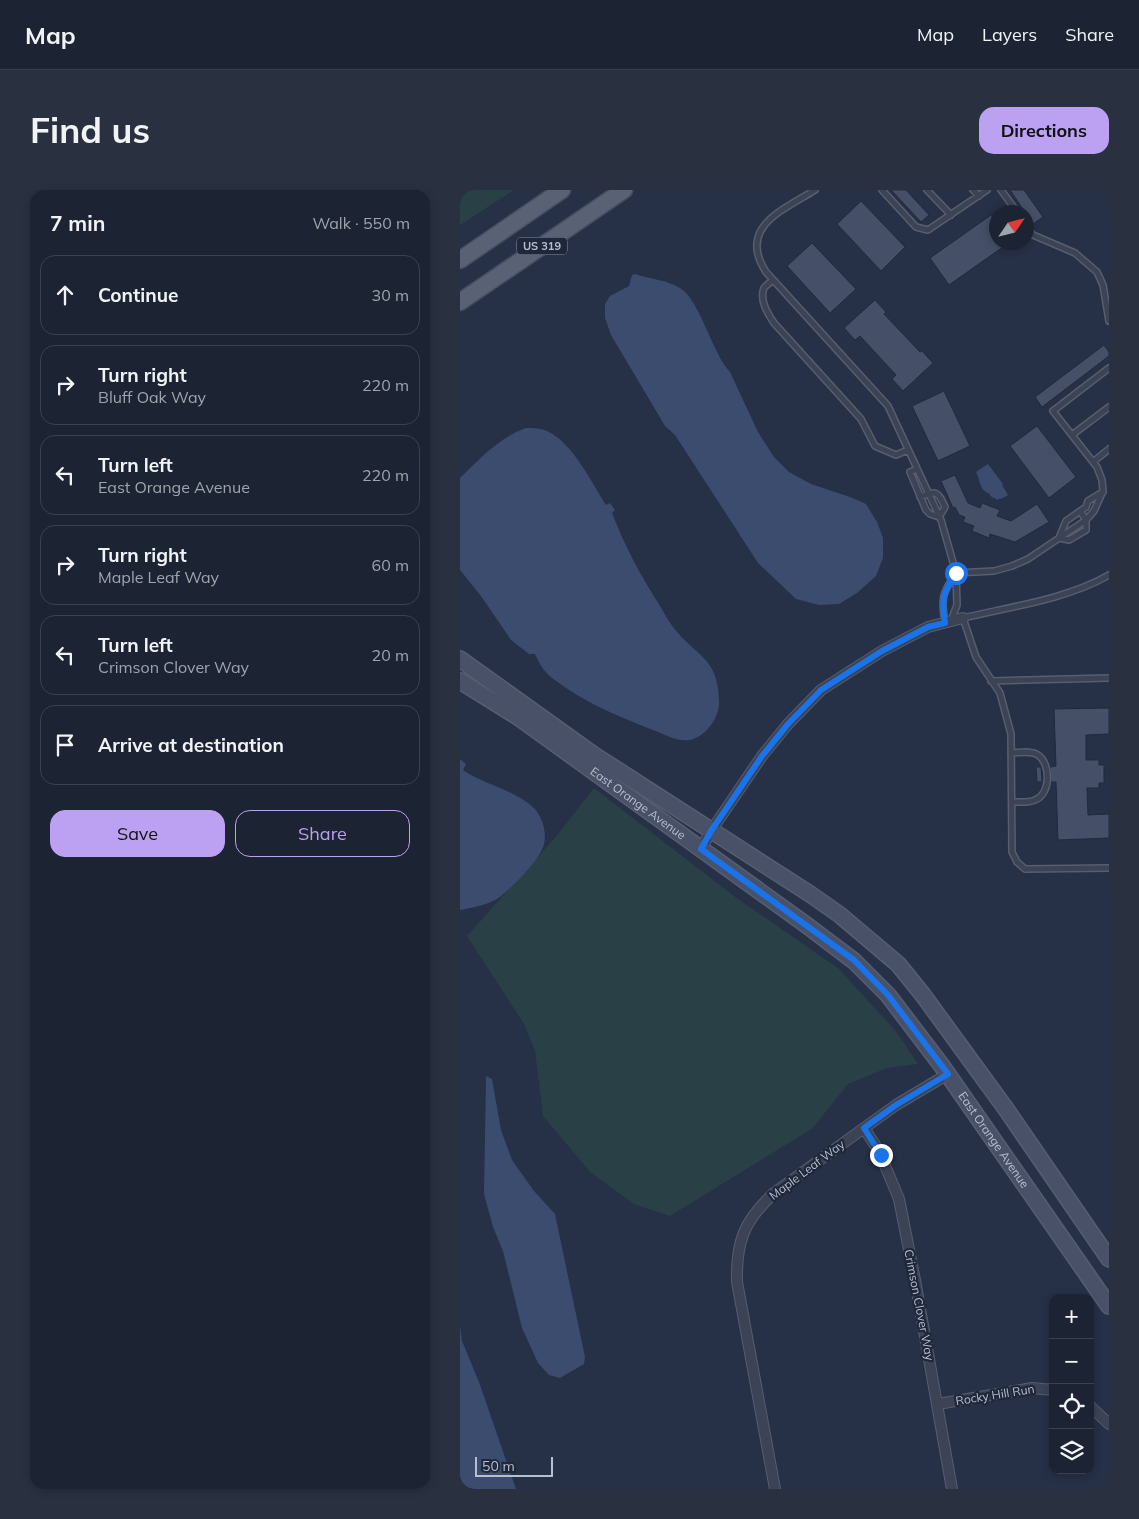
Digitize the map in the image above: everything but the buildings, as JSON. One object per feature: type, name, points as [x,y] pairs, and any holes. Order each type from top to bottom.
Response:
[{"type":"main road","name":"US 319","points":[[460,260],[562,190]]},
{"type":"main road","name":"US 319","points":[[460,302],[624,190]]},
{"type":"street","points":[[701,849],[711,831],[762,756],[788,724],[821,690],[882,651],[928,627],[963,618]]},
{"type":"street","name":"East Orange Avenue","points":[[460,659],[594,755],[810,894],[863,934],[898,964],[923,995],[1006,1109],[1109,1259]]},
{"type":"street","name":"East Orange Avenue","points":[[460,681],[518,717],[854,960],[888,995],[948,1074],[1109,1306]]},
{"type":"street","name":"Maple Leaf Way","points":[[775,1489],[737,1282],[737,1259],[746,1226],[757,1208],[768,1198],[896,1105],[948,1074]]},
{"type":"street","name":"Crimson Clover Way","points":[[864,1128],[880,1151],[899,1199],[938,1404],[952,1489]]},
{"type":"street","name":"Rocky Hill Run","points":[[938,1404],[1032,1388],[1049,1390]]},
{"type":"street","points":[[1094,1410],[1109,1424]]},
{"type":"lane","points":[[816,190],[775,216],[760,231],[756,248],[757,256],[763,268],[773,280],[888,406],[939,517],[956,573],[957,605],[948,622]]},
{"type":"lane","points":[[882,190],[916,227],[928,230],[987,190]]},
{"type":"lane","points":[[927,190],[950,215]]},
{"type":"lane","points":[[973,190],[979,196]]},
{"type":"lane","points":[[1001,190],[1012,205]]},
{"type":"lane","points":[[1034,235],[1075,253],[1097,272],[1103,285],[1109,321]]},
{"type":"lane","points":[[773,280],[764,288],[763,298],[766,311],[774,323],[861,418],[875,446],[896,455],[908,450]]},
{"type":"lane","points":[[956,573],[994,571],[1028,559],[1086,520],[1094,511],[1103,491],[1102,480],[1097,467],[1053,411],[1109,368]]},
{"type":"lane","points":[[1072,435],[1109,407]]},
{"type":"lane","points":[[1093,462],[1109,449]]},
{"type":"lane","points":[[917,469],[910,472],[926,510],[930,514],[939,517]]},
{"type":"lane","points":[[1059,538],[1066,521],[1086,507],[1088,501],[1103,491]]},
{"type":"lane","points":[[920,496],[928,493],[940,494],[945,507],[939,517]]},
{"type":"lane","points":[[1059,538],[1069,540],[1086,530],[1086,520],[1080,511]]},
{"type":"lane","points":[[948,622],[942,604],[943,595],[956,573]]},
{"type":"lane","points":[[1109,576],[1062,595],[963,618],[976,657],[1000,693],[1011,734],[1012,852],[1025,869],[1109,868]]},
{"type":"lane","points":[[992,681],[1109,678]]},
{"type":"lane","points":[[1011,753],[1030,752],[1038,756],[1045,764],[1048,775],[1046,787],[1042,795],[1035,800],[1012,802]]},
{"type":"green space","points":[[460,190],[514,190],[460,225]]},
{"type":"green space","points":[[594,788],[738,899],[838,968],[895,1030],[918,1064],[887,1068],[848,1084],[813,1128],[670,1216],[634,1204],[590,1172],[543,1116],[535,1051],[524,1024],[467,936],[554,839]]},
{"type":"water","points":[[635,274],[670,283],[687,294],[700,315],[717,353],[730,372],[758,432],[774,457],[789,472],[811,484],[866,504],[877,522],[883,538],[883,558],[876,576],[857,593],[839,604],[819,605],[796,599],[758,563],[675,435],[665,426],[611,335],[605,318],[605,304],[610,296],[629,286],[632,275]]},
{"type":"water","points":[[526,428],[549,432],[566,445],[574,455],[606,505],[610,503],[615,510],[612,513],[627,547],[644,580],[669,621],[710,666],[718,686],[719,707],[711,725],[701,735],[689,740],[671,737],[601,708],[564,687],[547,673],[535,654],[529,654],[511,640],[481,596],[460,570],[460,478],[482,456],[499,443]]},
{"type":"water","points":[[988,464],[1003,484],[1008,495],[998,500],[984,490],[976,472]]},
{"type":"water","points":[[460,759],[466,764],[463,770],[480,780],[517,796],[534,808],[541,820],[545,834],[542,850],[537,858],[509,889],[493,901],[460,910]]},
{"type":"water","points":[[486,1076],[492,1079],[501,1130],[512,1160],[534,1191],[555,1214],[585,1357],[584,1364],[560,1378],[549,1375],[538,1363],[522,1328],[503,1251],[493,1227],[484,1194]]},
{"type":"water","points":[[460,1326],[462,1341],[479,1382],[516,1489],[460,1489]]},
{"type":"route","points":[[881,1155],[864,1128],[896,1105],[948,1074],[888,995],[854,960],[701,849],[711,831],[762,756],[788,724],[821,690],[882,651],[928,627],[945,623],[942,604],[943,595],[956,573]]}]
